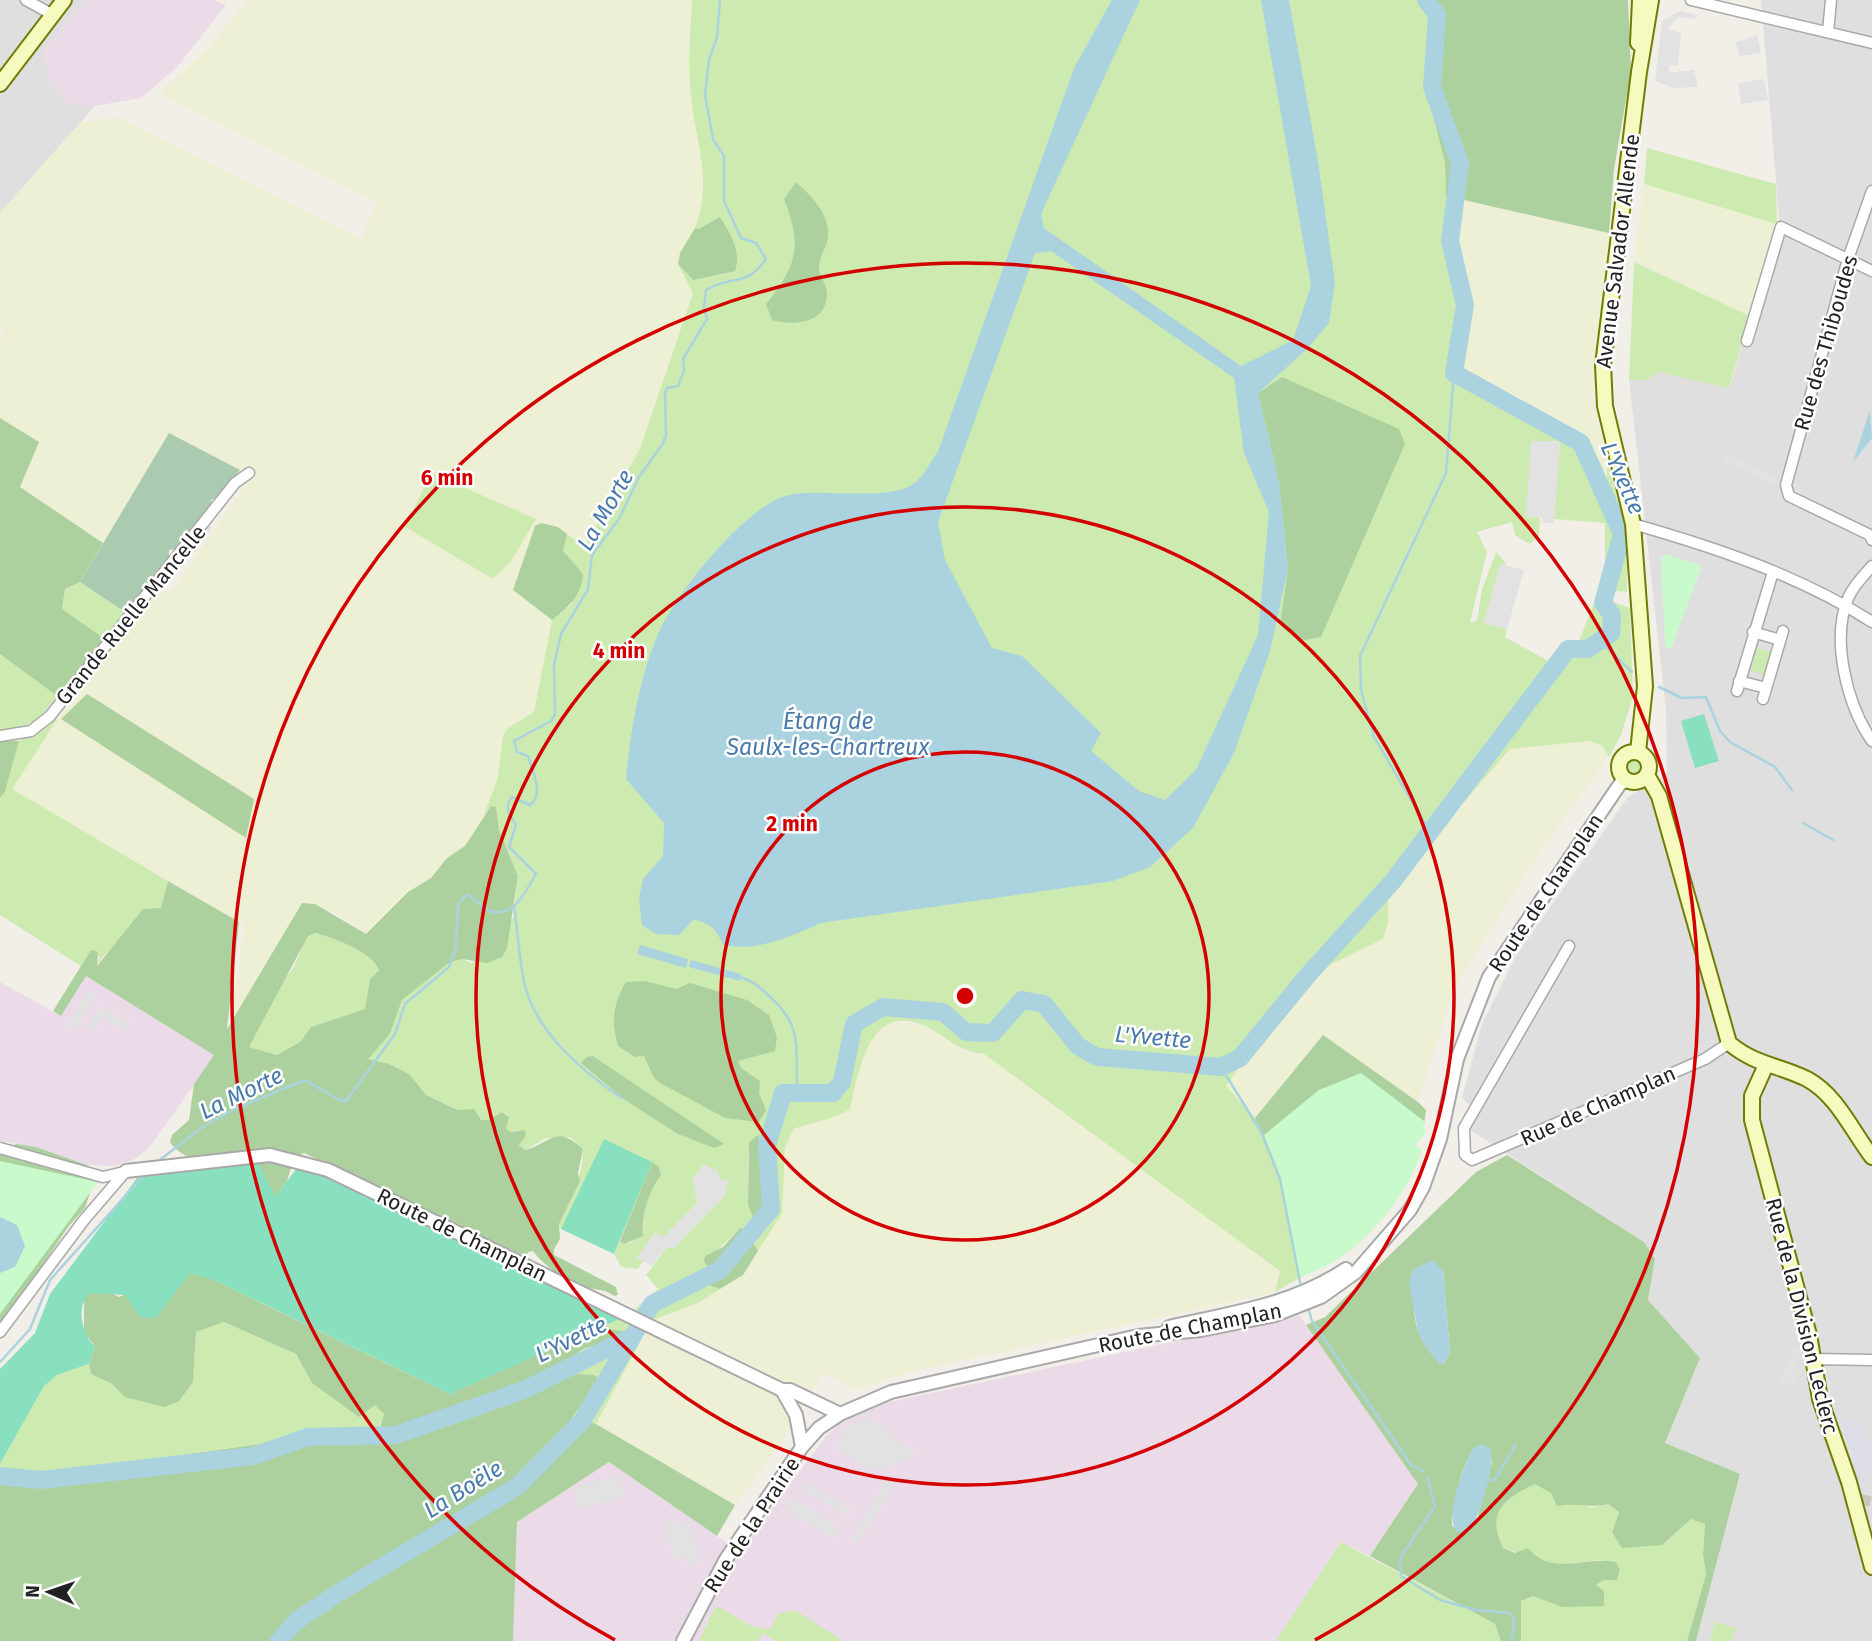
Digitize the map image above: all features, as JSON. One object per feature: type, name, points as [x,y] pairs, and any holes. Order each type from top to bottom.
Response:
[{"type":"main road","points":[[1,82],[64,0]]},
{"type":"main road","points":[[1639,72],[1640,0]]},
{"type":"main road","name":"Avenue Salvador Allende","points":[[1638,752],[1645,686],[1633,524],[1605,407],[1603,365],[1639,72],[1651,0]]},
{"type":"main road","points":[[1647,775],[1635,782],[1626,781],[1620,774],[1618,764],[1624,755],[1638,752],[1648,761],[1647,775],[1659,796],[1730,1043],[1746,1057],[1809,1080],[1836,1104],[1869,1148]]},
{"type":"main road","name":"Rue de la Division Leclerc","points":[[1766,1065],[1752,1097],[1752,1119],[1813,1359],[1823,1409],[1854,1492],[1872,1567]]},
{"type":"street","points":[[26,0],[53,15]]},
{"type":"street","points":[[1691,0],[1872,43]]},
{"type":"street","points":[[1828,32],[1831,0]]},
{"type":"street","name":"Rue des Thiboudes","points":[[1871,536],[1789,496],[1786,485],[1848,259],[1872,191]]},
{"type":"street","points":[[1747,341],[1781,227],[1872,271]]},
{"type":"street","name":"Grande Ruelle Mancelle","points":[[0,736],[30,732],[50,716],[234,483],[249,473]]},
{"type":"street","points":[[1633,524],[1773,572],[1846,605],[1872,622]]},
{"type":"street","points":[[1872,566],[1849,595],[1843,621],[1844,677],[1863,729],[1872,741]]},
{"type":"street","points":[[1753,632],[1782,635],[1765,693],[1738,686],[1753,632],[1773,572]]},
{"type":"street","name":"Route de Champlan","points":[[802,1447],[819,1428],[839,1414],[891,1392],[1138,1336],[1227,1325],[1275,1315],[1359,1261],[1391,1233],[1410,1210],[1431,1168],[1457,1059],[1489,977],[1551,881],[1613,793],[1626,781]]},
{"type":"street","name":"Rue de Champlan","points":[[1569,946],[1464,1128],[1465,1154],[1472,1160],[1705,1059],[1730,1043]]},
{"type":"street","points":[[0,1148],[103,1177],[126,1171]]},
{"type":"street","name":"Route de Champlan","points":[[126,1171],[270,1155],[328,1170],[782,1390],[790,1390],[839,1414]]},
{"type":"street","points":[[0,1332],[84,1220],[126,1171]]},
{"type":"street","points":[[1813,1359],[1872,1360]]},
{"type":"street","points":[[782,1390],[796,1415],[802,1447]]},
{"type":"street","name":"Rue de la Prairie","points":[[683,1641],[726,1559],[802,1447]]},
{"type":"shaded area","points":[[0,0],[87,0],[43,52],[72,106],[95,106],[0,213]]},
{"type":"shaded area","points":[[87,0],[213,0],[226,5],[177,67],[141,98],[95,106],[72,106],[50,83],[43,52]]},
{"type":"shaded area","points":[[1761,0],[1872,0],[1872,1641],[1696,1641],[1740,1475],[1665,1443],[1700,1358],[1648,1300],[1655,1259],[1644,1242],[1467,1128],[1477,1114],[1462,1097],[1482,1024],[1515,957],[1628,797],[1667,774],[1666,710],[1629,380],[1647,380],[1658,372],[1730,387],[1779,218]]},
{"type":"shaded area","points":[[1680,11],[1697,15],[1696,19],[1678,17],[1668,29],[1681,33],[1678,66],[1669,65],[1670,73],[1694,70],[1698,87],[1674,88],[1655,81],[1662,21]]},
{"type":"shaded area","points":[[1757,35],[1761,53],[1739,56],[1736,42]]},
{"type":"shaded area","points":[[1764,79],[1768,100],[1741,104],[1738,83]]},
{"type":"shaded area","points":[[1531,441],[1560,441],[1554,523],[1542,523],[1542,518],[1526,516]]},
{"type":"shaded area","points":[[1726,452],[1776,477],[1773,485],[1724,460]]},
{"type":"shaded area","points":[[207,523],[212,528],[163,588],[156,584]]},
{"type":"shaded area","points":[[1500,564],[1524,570],[1507,629],[1484,623]]},
{"type":"shaded area","points":[[86,976],[215,1055],[149,1148],[133,1160],[114,1166],[87,1165],[36,1147],[0,1141],[0,982],[61,1016]]},
{"type":"shaded area","points":[[88,990],[96,995],[76,1029],[68,1024]]},
{"type":"shaded area","points":[[100,1006],[131,1023],[126,1031],[103,1018],[95,1029],[88,1026]]},
{"type":"shaded area","points":[[704,1164],[717,1171],[719,1179],[728,1180],[725,1195],[674,1248],[667,1247],[651,1266],[637,1257],[655,1232],[663,1237],[697,1204],[693,1179]]},
{"type":"shaded area","points":[[1299,1315],[1419,1484],[1370,1556],[1341,1542],[1276,1641],[513,1641],[517,1522],[609,1462],[740,1552],[826,1436],[845,1419],[884,1403]]},
{"type":"shaded area","points":[[1796,1346],[1802,1349],[1794,1365],[1801,1368],[1792,1385],[1779,1379]]},
{"type":"shaded area","points":[[1819,1370],[1827,1370],[1837,1421],[1854,1456],[1845,1458],[1829,1419]]},
{"type":"shaded area","points":[[1839,1415],[1863,1425],[1857,1433],[1871,1442],[1872,1462],[1861,1501],[1845,1458],[1854,1456]]},
{"type":"shaded area","points":[[868,1417],[918,1455],[873,1471],[836,1449],[848,1426]]},
{"type":"shaded area","points":[[619,1475],[625,1495],[579,1509],[573,1489]]},
{"type":"shaded area","points":[[887,1479],[895,1483],[859,1543],[852,1539]]},
{"type":"shaded area","points":[[803,1483],[853,1510],[849,1516],[800,1489]]},
{"type":"shaded area","points":[[793,1498],[840,1529],[833,1539],[786,1509]]},
{"type":"shaded area","points":[[679,1520],[680,1524],[689,1522],[700,1562],[688,1565],[686,1557],[675,1560],[664,1524]]},
{"type":"green space","points":[[248,0],[692,0],[689,40],[692,103],[705,164],[702,208],[691,238],[680,253],[693,293],[640,449],[584,546],[557,527],[513,590],[552,620],[534,712],[507,729],[503,735],[497,781],[483,817],[465,846],[447,858],[431,878],[408,892],[365,934],[336,914],[302,903],[231,1022],[244,925],[11,789],[83,683],[157,587],[171,591],[255,472],[240,470],[169,433],[103,543],[20,487],[39,442],[0,418],[0,342],[5,334],[0,330],[0,213],[80,123],[117,117],[361,238],[377,203],[159,94],[207,49]]},
{"type":"green space","points":[[692,0],[1418,0],[1429,12],[1431,29],[1426,88],[1445,163],[1446,196],[1460,200],[1454,239],[1470,304],[1458,370],[1570,433],[1607,478],[1607,460],[1627,533],[1627,592],[1599,589],[1605,566],[1605,523],[1554,519],[1560,442],[1532,441],[1526,516],[1540,518],[1539,537],[1529,544],[1515,535],[1512,522],[1477,532],[1487,552],[1470,622],[1477,621],[1482,589],[1496,552],[1507,564],[1500,565],[1484,623],[1507,629],[1505,637],[1559,667],[1578,643],[1597,596],[1630,608],[1633,697],[1621,735],[1609,757],[1603,746],[1590,741],[1510,749],[1400,876],[1388,898],[1388,923],[1383,939],[1317,971],[1287,1002],[1226,1086],[1255,1118],[1282,1178],[1301,1277],[1275,1292],[1280,1271],[984,1054],[961,1047],[927,1027],[907,1021],[892,1023],[880,1031],[870,1043],[850,1109],[794,1129],[785,1147],[782,1213],[758,1251],[746,1230],[740,1228],[705,1262],[714,1274],[711,1286],[720,1289],[700,1302],[653,1320],[634,1310],[658,1289],[646,1275],[667,1247],[674,1248],[725,1195],[717,1171],[704,1165],[693,1179],[697,1203],[663,1238],[655,1233],[637,1258],[643,1261],[638,1269],[621,1267],[614,1254],[620,1241],[630,1243],[643,1232],[644,1210],[661,1175],[659,1167],[604,1140],[561,1229],[559,1224],[576,1188],[583,1149],[570,1137],[546,1138],[525,1150],[519,1145],[526,1136],[517,1130],[511,1132],[506,1129],[508,1115],[502,1112],[488,1120],[481,1120],[426,1095],[408,1074],[367,1059],[390,1034],[402,1000],[450,961],[462,959],[472,963],[513,918],[518,876],[499,830],[496,807],[491,806],[483,817],[497,781],[503,736],[507,729],[534,712],[552,620],[571,605],[583,574],[562,551],[567,534],[584,546],[640,449],[693,293],[678,264],[693,280],[699,230],[695,228],[703,196],[703,181],[690,91]],"holes":[[[759,1134],[768,1205],[748,1205],[748,1153]]]},
{"type":"green space","points":[[1418,0],[1628,0],[1631,71],[1614,169],[1609,233],[1446,196],[1445,163],[1426,88],[1431,29],[1429,12]]},
{"type":"green space","points":[[1647,148],[1776,184],[1777,224],[1644,184]]},
{"type":"green space","points":[[796,182],[808,193],[826,220],[828,237],[819,268],[827,294],[821,312],[815,317],[789,323],[772,320],[766,304],[785,278],[794,254],[793,229],[784,199]]},
{"type":"green space","points":[[1644,184],[1777,224],[1750,316],[1634,262]]},
{"type":"green space","points":[[1460,200],[1609,233],[1593,396],[1607,460],[1607,479],[1570,433],[1511,397],[1458,370],[1470,304],[1454,239]]},
{"type":"green space","points":[[720,217],[736,249],[735,271],[693,280],[678,264],[680,253],[695,228],[699,229]]},
{"type":"green space","points":[[1634,262],[1750,316],[1729,388],[1658,372],[1647,380],[1629,380]]},
{"type":"green space","points":[[1282,377],[1399,429],[1405,444],[1321,637],[1299,641],[1280,625],[1288,569],[1279,482],[1258,393]]},
{"type":"green space","points":[[0,418],[39,442],[20,487],[103,543],[80,582],[65,589],[62,609],[105,639],[57,696],[0,654]]},
{"type":"green space","points":[[169,433],[240,470],[218,497],[211,500],[212,506],[176,549],[169,550],[169,556],[125,612],[80,582]]},
{"type":"green space","points":[[431,473],[536,519],[511,561],[493,579],[405,527]]},
{"type":"green space","points":[[541,523],[558,527],[567,534],[563,551],[583,574],[580,589],[573,600],[552,620],[513,590],[535,526]]},
{"type":"green space","points":[[1666,554],[1702,566],[1671,649],[1665,647],[1661,559]]},
{"type":"green space","points":[[80,582],[125,612],[105,639],[62,609],[65,589]]},
{"type":"green space","points":[[1757,648],[1772,652],[1765,675],[1751,671]]},
{"type":"green space","points":[[0,654],[57,696],[37,721],[0,733]]},
{"type":"green space","points":[[87,694],[254,799],[246,838],[61,719]]},
{"type":"green space","points":[[1704,714],[1719,761],[1695,768],[1681,721]]},
{"type":"green space","points":[[59,717],[12,789],[168,881],[161,908],[104,955],[96,966],[100,957],[88,955],[81,966],[0,915],[0,798],[5,792],[19,741]]},
{"type":"green space","points":[[0,740],[19,741],[5,792],[0,798]]},
{"type":"green space","points":[[1590,741],[1603,746],[1609,757],[1535,859],[1454,990],[1418,1102],[1323,1035],[1255,1118],[1226,1086],[1287,1002],[1317,971],[1383,939],[1388,923],[1388,898],[1400,876],[1510,749]]},
{"type":"green space","points":[[1632,757],[1639,760],[1642,767],[1639,774],[1632,777],[1625,774],[1622,767],[1625,760]]},
{"type":"green space","points":[[491,806],[496,807],[499,830],[518,876],[507,948],[502,957],[487,963],[462,959],[450,962],[402,1000],[390,1034],[368,1059],[389,1064],[409,1074],[426,1095],[458,1110],[474,1109],[481,1120],[488,1120],[502,1112],[509,1117],[506,1129],[511,1132],[525,1130],[526,1136],[519,1145],[525,1150],[560,1136],[583,1149],[578,1173],[580,1181],[559,1224],[560,1239],[554,1249],[554,1255],[616,1287],[618,1295],[585,1287],[552,1270],[533,1251],[528,1252],[526,1257],[520,1256],[304,1153],[294,1158],[287,1181],[272,1201],[259,1169],[248,1159],[217,1162],[195,1159],[177,1150],[170,1142],[172,1135],[189,1120],[194,1084],[214,1055],[86,976],[61,1016],[53,1011],[91,950],[98,952],[97,966],[143,909],[161,908],[168,881],[239,922],[227,1029],[302,903],[315,904],[366,934],[408,892],[431,878],[447,858],[465,846]],"holes":[[[315,933],[342,942],[375,963],[379,970],[370,979],[365,1009],[311,1027],[300,1042],[277,1055],[249,1047],[308,936]]]},
{"type":"green space","points":[[315,933],[351,947],[375,963],[379,970],[370,979],[365,1009],[311,1027],[300,1042],[277,1055],[248,1047],[279,985],[293,969],[307,936]]},
{"type":"green space","points":[[645,981],[676,989],[690,983],[747,1000],[769,1015],[777,1037],[775,1051],[738,1061],[741,1068],[760,1081],[759,1093],[766,1110],[759,1122],[725,1118],[660,1083],[654,1078],[644,1056],[635,1057],[618,1046],[614,1021],[618,998],[626,982]]},
{"type":"green space","points":[[909,1022],[926,1027],[966,1053],[984,1054],[1280,1271],[1275,1292],[914,1371],[856,1390],[830,1375],[822,1374],[783,1440],[735,1505],[596,1424],[653,1320],[700,1302],[743,1275],[783,1175],[785,1147],[794,1129],[818,1119],[837,1118],[865,1048],[876,1033],[888,1024]]},
{"type":"green space","points":[[1323,1035],[1418,1102],[1426,1110],[1423,1131],[1282,1178],[1255,1118]]},
{"type":"green space","points":[[593,1056],[724,1144],[714,1148],[678,1134],[625,1100],[581,1063],[587,1057]]},
{"type":"green space","points":[[1361,1073],[1424,1121],[1425,1134],[1415,1145],[1422,1150],[1401,1194],[1380,1222],[1339,1259],[1300,1278],[1281,1178],[1264,1135],[1319,1090]]},
{"type":"green space","points":[[759,1134],[768,1205],[759,1219],[754,1219],[748,1205],[749,1142]]},
{"type":"green space","points":[[604,1139],[652,1162],[614,1254],[561,1229]]},
{"type":"green space","points":[[17,1144],[36,1147],[87,1165],[93,1184],[85,1208],[69,1226],[0,1327],[0,1148]]},
{"type":"green space","points":[[1507,1155],[1644,1242],[1655,1259],[1648,1300],[1700,1358],[1665,1443],[1740,1474],[1696,1641],[1687,1641],[1706,1574],[1703,1555],[1705,1524],[1691,1519],[1662,1545],[1622,1548],[1612,1532],[1619,1512],[1608,1504],[1557,1506],[1551,1493],[1535,1484],[1515,1495],[1501,1508],[1497,1516],[1498,1536],[1503,1548],[1515,1553],[1528,1548],[1537,1557],[1558,1564],[1616,1562],[1620,1570],[1617,1580],[1604,1580],[1596,1585],[1604,1591],[1604,1606],[1562,1607],[1533,1596],[1521,1601],[1521,1641],[1501,1641],[1495,1624],[1370,1556],[1418,1484],[1306,1325],[1325,1317],[1476,1172]],"holes":[[[1443,1270],[1450,1353],[1444,1364],[1440,1364],[1421,1338],[1414,1306]],[[1481,1445],[1492,1462],[1477,1520],[1466,1533],[1452,1526],[1454,1507],[1464,1469],[1475,1449]]]},
{"type":"green space","points":[[0,1161],[98,1182],[0,1314]]},
{"type":"green space","points":[[652,1162],[659,1167],[661,1175],[646,1204],[643,1236],[624,1244],[620,1241]]},
{"type":"green space","points":[[259,1164],[275,1197],[300,1164],[619,1319],[600,1328],[593,1327],[579,1333],[551,1349],[450,1394],[214,1280],[190,1273],[156,1318],[140,1317],[125,1295],[90,1293],[85,1299],[82,1313],[87,1335],[95,1347],[89,1364],[57,1375],[44,1386],[0,1464],[0,1369],[35,1333],[50,1294],[140,1174]]},
{"type":"green space","points":[[740,1228],[746,1230],[758,1251],[743,1275],[720,1289],[710,1286],[714,1274],[704,1262],[705,1256],[723,1247]]},
{"type":"green space","points":[[189,1268],[450,1394],[593,1327],[622,1331],[623,1343],[619,1349],[588,1347],[570,1361],[574,1374],[594,1375],[601,1380],[572,1417],[596,1424],[735,1505],[717,1536],[609,1462],[517,1522],[513,1641],[0,1641],[0,1471],[32,1476],[380,1427],[384,1414],[375,1405],[359,1417],[312,1383],[296,1354],[224,1322],[196,1332],[193,1382],[179,1401],[164,1407],[125,1397],[112,1384],[91,1374],[89,1364],[95,1347],[84,1331],[84,1299],[90,1293],[109,1292],[119,1297]]},
{"type":"green space","points":[[619,1319],[646,1331],[596,1424],[572,1417],[586,1376],[574,1374],[570,1361],[590,1347],[614,1349],[622,1331],[600,1328]]},
{"type":"green space","points":[[224,1322],[296,1354],[312,1383],[375,1404],[384,1414],[379,1427],[32,1476],[0,1471],[0,1464],[44,1386],[57,1375],[89,1364],[91,1374],[112,1384],[125,1397],[193,1382],[196,1332]]},
{"type":"green space","points":[[1535,1483],[1591,1508],[1608,1504],[1619,1511],[1612,1532],[1662,1545],[1691,1519],[1705,1523],[1703,1555],[1706,1574],[1687,1641],[1521,1641],[1521,1601],[1533,1596],[1562,1607],[1604,1580],[1603,1560],[1553,1565],[1503,1548],[1498,1536],[1497,1516],[1507,1501]]},
{"type":"green space","points":[[1341,1542],[1495,1624],[1501,1641],[1276,1641]]},
{"type":"green space","points":[[719,1607],[753,1627],[771,1629],[778,1614],[795,1610],[843,1641],[776,1641],[763,1633],[758,1641],[699,1641],[714,1609]]},
{"type":"green space","points":[[1715,1622],[1736,1628],[1732,1641],[1710,1641]]},
{"type":"water","name":"Étang de Saulx-les-Chartreux","points":[[1112,0],[1140,0],[1041,214],[1044,228],[1241,366],[1293,340],[1311,286],[1261,0],[1289,0],[1318,161],[1335,283],[1329,323],[1306,350],[1258,393],[1279,482],[1288,569],[1270,651],[1234,753],[1193,828],[1150,867],[1113,881],[821,923],[761,945],[723,945],[712,927],[693,920],[679,935],[656,934],[642,925],[639,898],[643,879],[663,856],[664,823],[626,779],[637,703],[660,630],[681,595],[713,554],[751,517],[769,504],[798,493],[888,492],[904,489],[922,476],[938,452],[1074,68]],"holes":[[[1051,251],[1234,378],[1244,453],[1269,512],[1258,635],[1196,770],[1165,800],[1139,791],[1091,751],[1101,733],[1022,656],[992,648],[945,560],[938,522],[1035,253]]]},
{"type":"water","points":[[1870,410],[1872,438],[1853,462]]},
{"type":"water","points":[[640,945],[688,959],[686,968],[637,954]]},
{"type":"water","points":[[691,960],[741,974],[740,981],[689,967]]},
{"type":"water","points":[[0,1217],[17,1225],[25,1246],[15,1267],[0,1273]]},
{"type":"water","points":[[1432,1260],[1443,1270],[1450,1353],[1444,1364],[1440,1364],[1421,1339],[1410,1289],[1413,1270]]},
{"type":"water","points":[[1482,1445],[1490,1448],[1491,1456],[1486,1491],[1473,1525],[1468,1531],[1457,1532],[1452,1514],[1457,1490],[1473,1448]]},
{"type":"waterway","name":"La Morte","points":[[157,1162],[204,1126],[235,1109],[305,1080],[337,1099],[346,1101],[395,1034],[405,1004],[449,967],[456,946],[458,904],[467,894],[490,911],[506,911],[519,901],[536,874],[509,847],[516,825],[508,811],[509,801],[512,797],[530,805],[537,795],[528,756],[517,752],[514,741],[551,721],[555,714],[554,665],[561,634],[588,589],[592,555],[619,519],[639,477],[663,443],[666,435],[665,393],[667,388],[678,386],[684,371],[683,359],[707,319],[704,308],[706,290],[715,285],[745,278],[766,259],[756,243],[741,238],[724,201],[724,156],[713,139],[705,95],[709,60],[717,37],[720,0]]},
{"type":"waterway","name":"L'Yvette","points":[[279,1641],[296,1621],[343,1590],[518,1486],[582,1421],[652,1304],[720,1270],[771,1209],[767,1145],[783,1093],[833,1093],[842,1082],[854,1024],[883,1007],[943,1012],[966,1032],[993,1033],[1022,1000],[1044,1004],[1078,1046],[1097,1057],[1221,1067],[1240,1058],[1308,975],[1393,881],[1568,649],[1588,649],[1611,633],[1612,615],[1603,603],[1622,534],[1581,443],[1454,373],[1465,305],[1450,241],[1460,163],[1432,87],[1437,15],[1426,0]]},
{"type":"waterway","points":[[1430,832],[1374,737],[1361,690],[1360,656],[1446,473],[1454,373]]},
{"type":"waterway","points":[[1601,642],[1632,672]]},
{"type":"waterway","points":[[1659,687],[1682,698],[1706,697],[1720,731],[1730,742],[1775,767],[1792,790]]},
{"type":"waterway","points":[[1803,823],[1833,840]]},
{"type":"waterway","points":[[514,906],[525,986],[540,1020],[551,1036],[578,1064],[622,1098]]},
{"type":"waterway","points":[[740,977],[762,989],[780,1006],[787,1017],[795,1038],[797,1091]]},
{"type":"waterway","points":[[1221,1067],[1261,1132],[1280,1179],[1301,1287]]},
{"type":"waterway","points":[[0,1362],[30,1329],[50,1280],[145,1174]]},
{"type":"waterway","points":[[1308,1307],[1312,1321],[1411,1465],[1423,1471]]},
{"type":"waterway","name":"L'Yvette","points":[[0,1476],[41,1480],[253,1456],[308,1437],[396,1435],[524,1390],[631,1337]]},
{"type":"waterway","points":[[1485,1479],[1494,1481],[1516,1444]]},
{"type":"waterway","points":[[1427,1477],[1435,1506],[1400,1558],[1401,1576],[1440,1600],[1476,1610],[1510,1613],[1514,1618],[1512,1641]]},
{"type":"tunnel","points":[[1861,1499],[1872,1502]]},
{"type":"water label","name":"La Boële","points":[[463,1489]]}]
